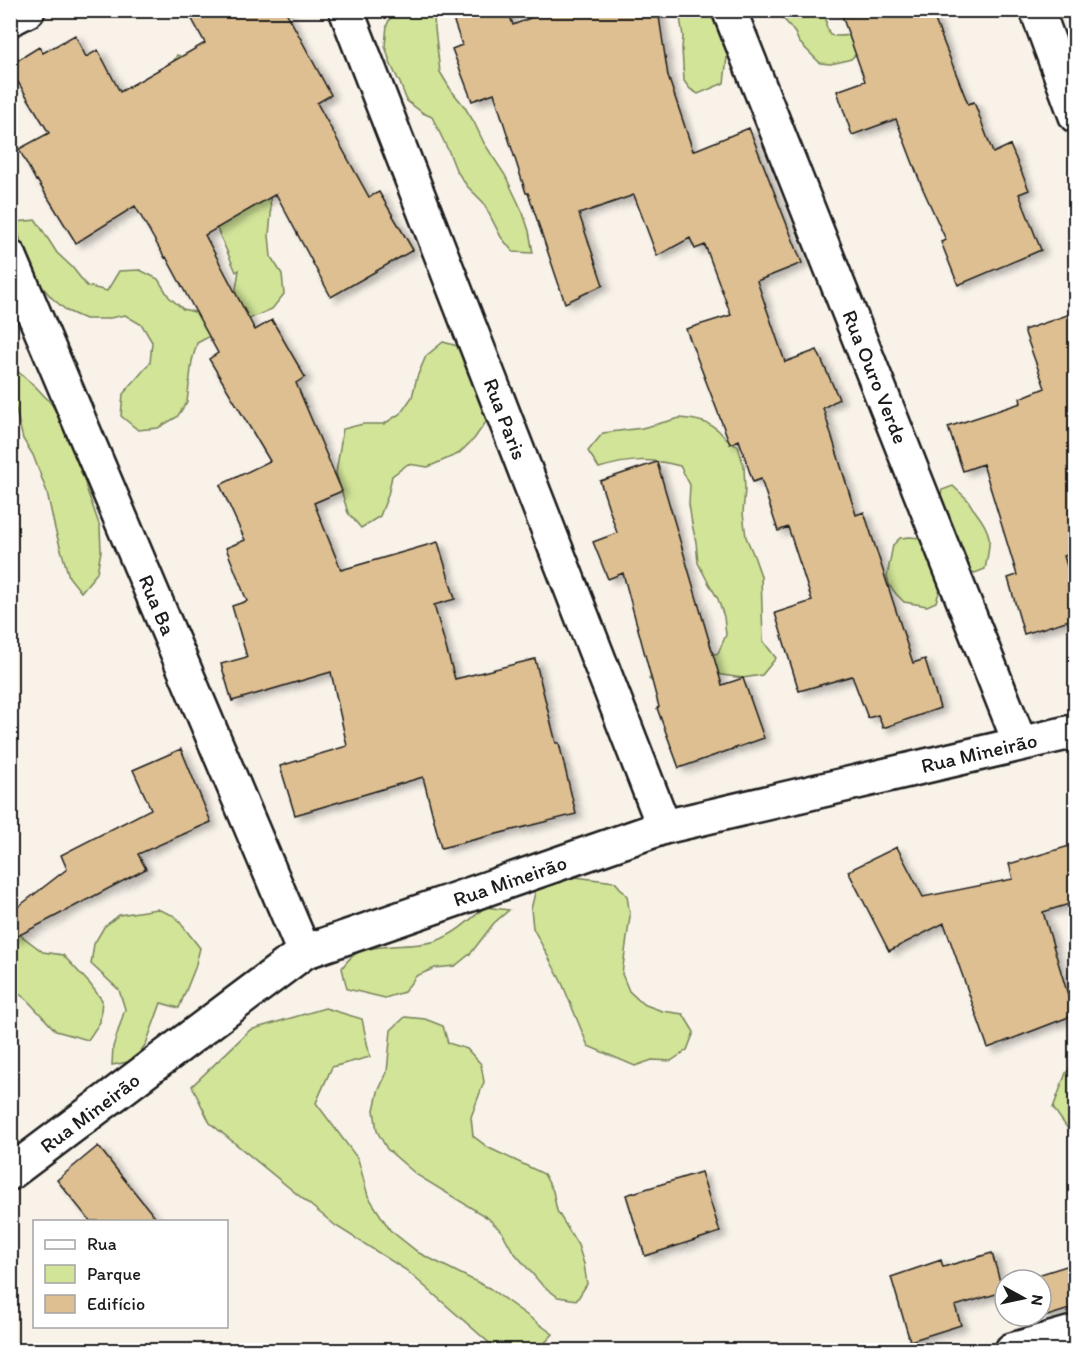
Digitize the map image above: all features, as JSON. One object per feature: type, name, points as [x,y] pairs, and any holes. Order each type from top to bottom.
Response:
[{"type":"street","points":[[10,19],[28,10]]},
{"type":"street","name":"Rua Paris","points":[[346,10],[664,827]]},
{"type":"street","name":"Rua Ouro Verde","points":[[729,10],[1020,743]]},
{"type":"street","points":[[1037,10],[1076,117]]},
{"type":"street","name":"Rua Ba","points":[[10,257],[304,952]]},
{"type":"street","name":"Rua Mineirão","points":[[10,1173],[304,952],[664,827],[1076,730]]},
{"type":"street","points":[[1012,1350],[1067,1340]]},
{"type":"green space","points":[[393,11],[433,11],[440,72],[464,106],[505,175],[523,213],[533,253],[513,252],[501,237],[483,202],[467,186],[456,170],[432,117],[407,101],[385,46],[387,25]]},
{"type":"green space","points":[[679,11],[722,11],[727,57],[724,83],[698,94],[684,81],[683,36]]},
{"type":"green space","points":[[776,11],[827,11],[826,25],[830,35],[858,34],[859,51],[851,59],[830,64],[820,63],[799,42],[795,33]]},
{"type":"green space","points":[[177,55],[197,63],[270,196],[271,257],[282,274],[284,294],[272,309],[197,343],[192,361],[187,402],[177,417],[158,428],[138,430],[121,416],[123,394],[150,363],[152,342],[142,325],[125,315],[105,319],[85,319],[67,311],[52,298],[38,282],[21,243],[16,222],[36,220],[57,253],[87,286],[107,291],[119,271],[140,270],[158,279],[169,297],[183,309],[202,314],[235,295],[239,270],[236,272],[211,215],[167,73]]},
{"type":"green space","points":[[443,342],[461,347],[489,400],[486,422],[474,439],[458,454],[428,467],[408,464],[392,476],[380,516],[361,528],[348,513],[336,473],[343,429],[363,424],[384,424],[401,413],[412,397],[426,356]]},
{"type":"green space","points":[[10,365],[50,402],[62,420],[81,464],[86,487],[100,527],[101,551],[97,573],[81,592],[69,577],[47,492],[33,455],[23,439],[11,396]]},
{"type":"green space","points":[[680,418],[710,424],[738,446],[744,467],[743,513],[746,537],[761,576],[763,641],[776,658],[762,675],[743,678],[708,673],[671,694],[649,679],[661,663],[700,659],[718,653],[726,635],[724,617],[718,599],[698,563],[689,504],[690,485],[680,466],[639,461],[599,468],[588,451],[603,433],[642,428]]},
{"type":"green space","points":[[953,486],[967,499],[988,532],[989,544],[985,569],[975,573],[965,569],[943,580],[936,602],[927,606],[904,602],[889,585],[887,576],[893,545],[900,538],[930,539],[942,490]]},
{"type":"green space","points":[[575,877],[615,882],[627,896],[630,916],[622,974],[629,991],[643,1004],[662,1011],[683,1014],[694,1032],[687,1050],[671,1061],[652,1060],[635,1066],[588,1046],[562,983],[533,928],[531,909],[536,889],[554,879]]},
{"type":"green space","points":[[485,907],[509,910],[494,923],[471,953],[455,966],[435,968],[416,976],[404,992],[385,998],[347,989],[342,968],[354,955],[361,951],[381,947],[436,941],[456,931]]},
{"type":"green space","points":[[157,909],[175,916],[200,948],[195,968],[179,1008],[161,1003],[146,1044],[133,1061],[112,1065],[113,1047],[125,1009],[119,990],[91,964],[94,944],[104,927],[119,915]]},
{"type":"green space","points":[[10,927],[43,952],[63,955],[102,1000],[100,1022],[88,1040],[56,1031],[28,1001],[11,987]]},
{"type":"green space","points":[[325,1008],[362,1019],[370,1057],[332,1067],[316,1103],[358,1159],[368,1196],[390,1230],[419,1253],[489,1288],[553,1334],[538,1350],[503,1350],[494,1347],[406,1270],[336,1226],[210,1123],[192,1086],[250,1030]]},
{"type":"green space","points":[[405,1017],[425,1019],[443,1026],[448,1043],[467,1049],[481,1064],[484,1082],[471,1117],[473,1136],[489,1148],[544,1174],[553,1191],[557,1211],[578,1245],[584,1264],[587,1284],[577,1300],[558,1297],[542,1285],[512,1250],[502,1232],[488,1218],[417,1175],[387,1149],[377,1131],[374,1110],[378,1092],[387,1072],[391,1030]]},
{"type":"green space","points":[[1075,1062],[1075,1139],[1053,1108],[1066,1073]]},
{"type":"building","points":[[187,10],[285,10],[331,95],[317,103],[369,197],[379,192],[413,250],[331,297],[276,194],[205,235],[255,330],[272,320],[305,377],[296,383],[342,491],[314,503],[341,570],[438,542],[455,599],[434,605],[455,679],[535,659],[576,814],[441,848],[423,777],[295,815],[280,766],[347,746],[331,672],[232,701],[221,664],[247,657],[232,606],[247,601],[226,548],[245,540],[220,485],[270,461],[209,359],[218,353],[166,257],[135,206],[76,243],[36,181],[19,149],[49,133],[10,69],[10,65],[39,47],[43,53],[75,35],[86,57],[98,50],[120,92],[205,43]]},
{"type":"building","points":[[450,10],[508,10],[513,25],[550,10],[658,10],[668,76],[693,151],[749,128],[802,263],[757,281],[785,362],[817,350],[839,399],[823,408],[856,515],[864,512],[913,663],[925,659],[940,708],[883,728],[878,715],[868,718],[852,676],[799,691],[775,613],[812,601],[788,527],[778,531],[761,479],[753,482],[739,440],[730,444],[686,329],[731,315],[705,245],[695,249],[690,238],[657,256],[634,195],[579,214],[603,285],[565,303],[494,93],[472,101],[452,49],[462,45]]},
{"type":"building","points":[[840,10],[931,10],[968,104],[974,102],[993,153],[1010,145],[1029,190],[1019,194],[1041,250],[958,285],[941,242],[946,240],[922,187],[896,119],[852,135],[837,91],[865,81]]},
{"type":"building","points":[[1076,312],[1076,552],[1064,556],[1076,597],[1076,618],[1024,634],[1008,578],[1017,575],[983,464],[963,471],[948,427],[1021,403],[1020,398],[1045,388],[1024,330]]},
{"type":"building","points":[[657,462],[722,685],[743,678],[764,738],[679,768],[657,708],[659,707],[623,573],[608,579],[593,542],[617,533],[600,481]]},
{"type":"building","points":[[181,749],[211,822],[138,854],[146,869],[10,940],[10,913],[67,869],[61,855],[151,809],[133,770]]},
{"type":"building","points":[[1076,844],[1076,902],[1043,912],[1074,1015],[988,1048],[944,923],[889,951],[848,871],[897,847],[923,897],[1013,879],[1009,864]]},
{"type":"building","points":[[98,1146],[157,1220],[89,1220],[57,1180]]},
{"type":"building","points":[[701,1172],[720,1232],[645,1256],[626,1195]]},
{"type":"building","points":[[992,1253],[996,1268],[993,1268],[993,1295],[955,1306],[961,1325],[910,1341],[891,1277],[941,1260],[943,1267]]},
{"type":"building","points":[[1076,1263],[1076,1307],[1053,1314],[1053,1270]]}]
